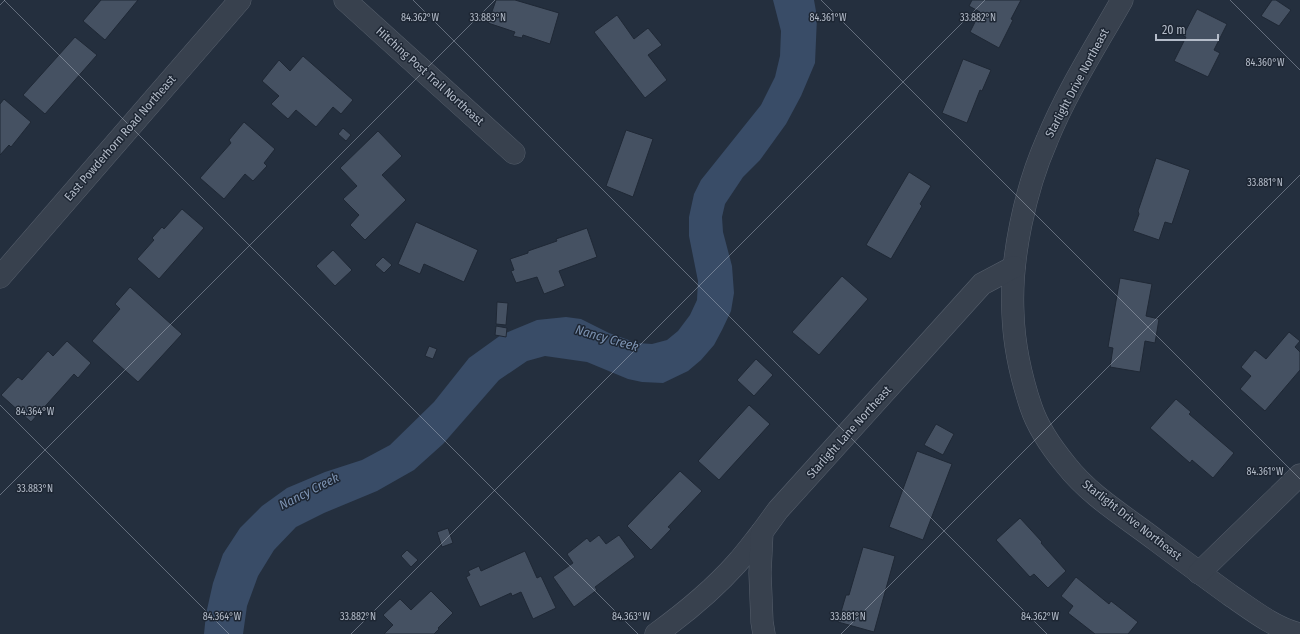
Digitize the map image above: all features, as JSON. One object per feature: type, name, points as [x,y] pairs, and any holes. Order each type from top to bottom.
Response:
[{"type":"street","name":"East Powderhorn Road Northeast","points":[[0,276],[240,0]]},
{"type":"street","name":"Hitching Post Trail Northeast","points":[[345,0],[514,153]]},
{"type":"street","name":"Starlight Drive Northeast","points":[[1122,0],[1065,100],[1046,140],[1032,181],[1021,224],[1014,267],[1012,313],[1018,359],[1032,408],[1047,439],[1066,466],[1090,491],[1199,573],[1266,620],[1299,634]]},
{"type":"street","name":"Starlight Lane Northeast","points":[[656,634],[678,618],[708,592],[736,563],[778,510],[982,284],[1014,267]]},
{"type":"street","points":[[1199,573],[1300,475]]},
{"type":"street","points":[[762,532],[760,573],[762,622],[764,634]]},
{"type":"water","name":"Nancy Creek","points":[[773,0],[814,0],[817,17],[815,63],[801,96],[786,124],[760,160],[743,177],[725,204],[722,217],[723,232],[732,266],[734,293],[731,311],[722,330],[714,345],[701,360],[688,371],[663,383],[642,382],[628,379],[587,362],[545,356],[527,361],[499,380],[443,444],[414,470],[377,491],[324,513],[296,527],[274,550],[258,576],[247,606],[243,634],[204,634],[206,614],[213,583],[223,554],[240,528],[262,506],[287,488],[325,472],[362,460],[390,445],[434,402],[469,358],[501,335],[537,320],[566,317],[581,319],[609,333],[637,343],[652,344],[667,340],[678,331],[690,315],[697,300],[698,281],[689,236],[689,217],[694,194],[701,180],[761,105],[775,77],[780,56],[781,31]]},
{"type":"building","points":[[101,0],[138,0],[105,40],[83,21]]},
{"type":"building","points":[[496,0],[515,0],[559,13],[550,44],[523,35],[522,38],[513,36],[515,32],[488,23]]},
{"type":"building","points":[[972,0],[1021,0],[999,48],[970,32],[980,12],[969,6]]},
{"type":"building","points":[[1272,0],[1276,0],[1291,10],[1279,26],[1261,16]]},
{"type":"building","points":[[1197,9],[1227,24],[1214,50],[1220,53],[1208,77],[1174,61],[1186,37],[1183,36]]},
{"type":"building","points":[[617,15],[634,39],[648,28],[662,45],[648,55],[667,80],[645,98],[594,32]]},
{"type":"building","points":[[75,37],[97,55],[45,114],[23,95]]},
{"type":"building","points":[[303,56],[353,100],[341,114],[333,107],[316,127],[296,110],[288,119],[271,104],[279,96],[262,81],[279,60],[290,71]]},
{"type":"building","points":[[963,59],[991,70],[982,91],[980,90],[967,123],[942,113]]},
{"type":"building","points":[[4,99],[31,122],[11,147],[9,145],[0,155],[0,104]]},
{"type":"building","points":[[244,122],[275,149],[264,163],[267,166],[253,181],[245,174],[224,199],[200,178],[231,143],[229,140]]},
{"type":"building","points":[[343,128],[351,135],[346,141],[338,134]]},
{"type":"building","points":[[626,130],[653,139],[633,197],[606,186]]},
{"type":"building","points":[[378,131],[402,156],[382,175],[406,200],[365,240],[350,225],[359,215],[343,199],[357,186],[340,168]]},
{"type":"building","points":[[1156,158],[1190,170],[1172,224],[1165,222],[1159,240],[1133,231],[1139,214],[1138,211]]},
{"type":"building","points":[[909,172],[931,186],[920,204],[922,206],[891,259],[866,245]]},
{"type":"building","points":[[182,209],[204,228],[159,279],[137,259],[154,240],[152,238],[162,227],[164,229]]},
{"type":"building","points":[[416,222],[478,250],[464,282],[424,264],[420,274],[398,264]]},
{"type":"building","points":[[587,228],[597,257],[559,271],[565,286],[544,294],[537,277],[516,283],[511,271],[514,270],[510,259],[557,241],[556,239]]},
{"type":"building","points":[[333,250],[352,270],[335,286],[316,266]]},
{"type":"building","points":[[383,257],[392,265],[384,273],[375,265]]},
{"type":"building","points":[[842,276],[868,299],[819,355],[792,332]]},
{"type":"building","points":[[1120,278],[1152,284],[1146,316],[1159,319],[1155,343],[1145,341],[1140,372],[1110,367],[1113,348],[1108,347]]},
{"type":"building","points":[[130,287],[182,334],[138,382],[92,341],[120,309],[115,304]]},
{"type":"building","points":[[497,302],[508,303],[506,325],[496,324]]},
{"type":"building","points":[[496,326],[507,328],[506,337],[495,335]]},
{"type":"building","points":[[1289,332],[1300,341],[1295,347],[1300,352],[1300,370],[1265,411],[1240,389],[1251,376],[1241,367],[1255,350],[1266,359]]},
{"type":"building","points":[[67,341],[91,363],[78,378],[74,374],[31,422],[1,395],[18,377],[22,380],[48,351],[53,356]]},
{"type":"building","points":[[429,346],[437,349],[433,359],[425,356]]},
{"type":"building","points":[[756,359],[773,375],[754,396],[737,380]]},
{"type":"building","points":[[1176,399],[1191,412],[1189,414],[1234,453],[1213,478],[1192,460],[1190,463],[1150,428]]},
{"type":"building","points":[[749,405],[770,424],[719,480],[698,461]]},
{"type":"building","points":[[936,424],[954,434],[943,455],[924,445]]},
{"type":"building","points":[[917,451],[952,464],[923,540],[889,527]]},
{"type":"building","points":[[680,471],[702,491],[668,527],[671,529],[651,550],[627,526]]},
{"type":"building","points":[[1020,518],[1066,571],[1048,588],[1034,574],[1030,577],[996,540]]},
{"type":"building","points":[[448,528],[453,543],[442,547],[437,532]]},
{"type":"building","points":[[599,535],[606,544],[619,535],[635,557],[595,587],[597,590],[574,607],[553,577],[573,563],[567,554],[587,538],[590,542]]},
{"type":"building","points":[[863,547],[895,556],[874,632],[838,622],[846,595],[849,595]]},
{"type":"building","points":[[407,550],[418,560],[411,567],[401,556]]},
{"type":"building","points":[[525,551],[537,578],[541,576],[556,608],[533,619],[521,592],[512,596],[511,593],[480,607],[466,577],[470,575],[468,571],[479,566],[481,571]]},
{"type":"building","points":[[1076,577],[1109,604],[1111,601],[1138,622],[1128,634],[1095,634],[1068,613],[1073,606],[1061,596]]},
{"type":"building","points":[[431,591],[453,613],[434,634],[384,634],[393,625],[383,615],[400,599],[411,610]]}]
